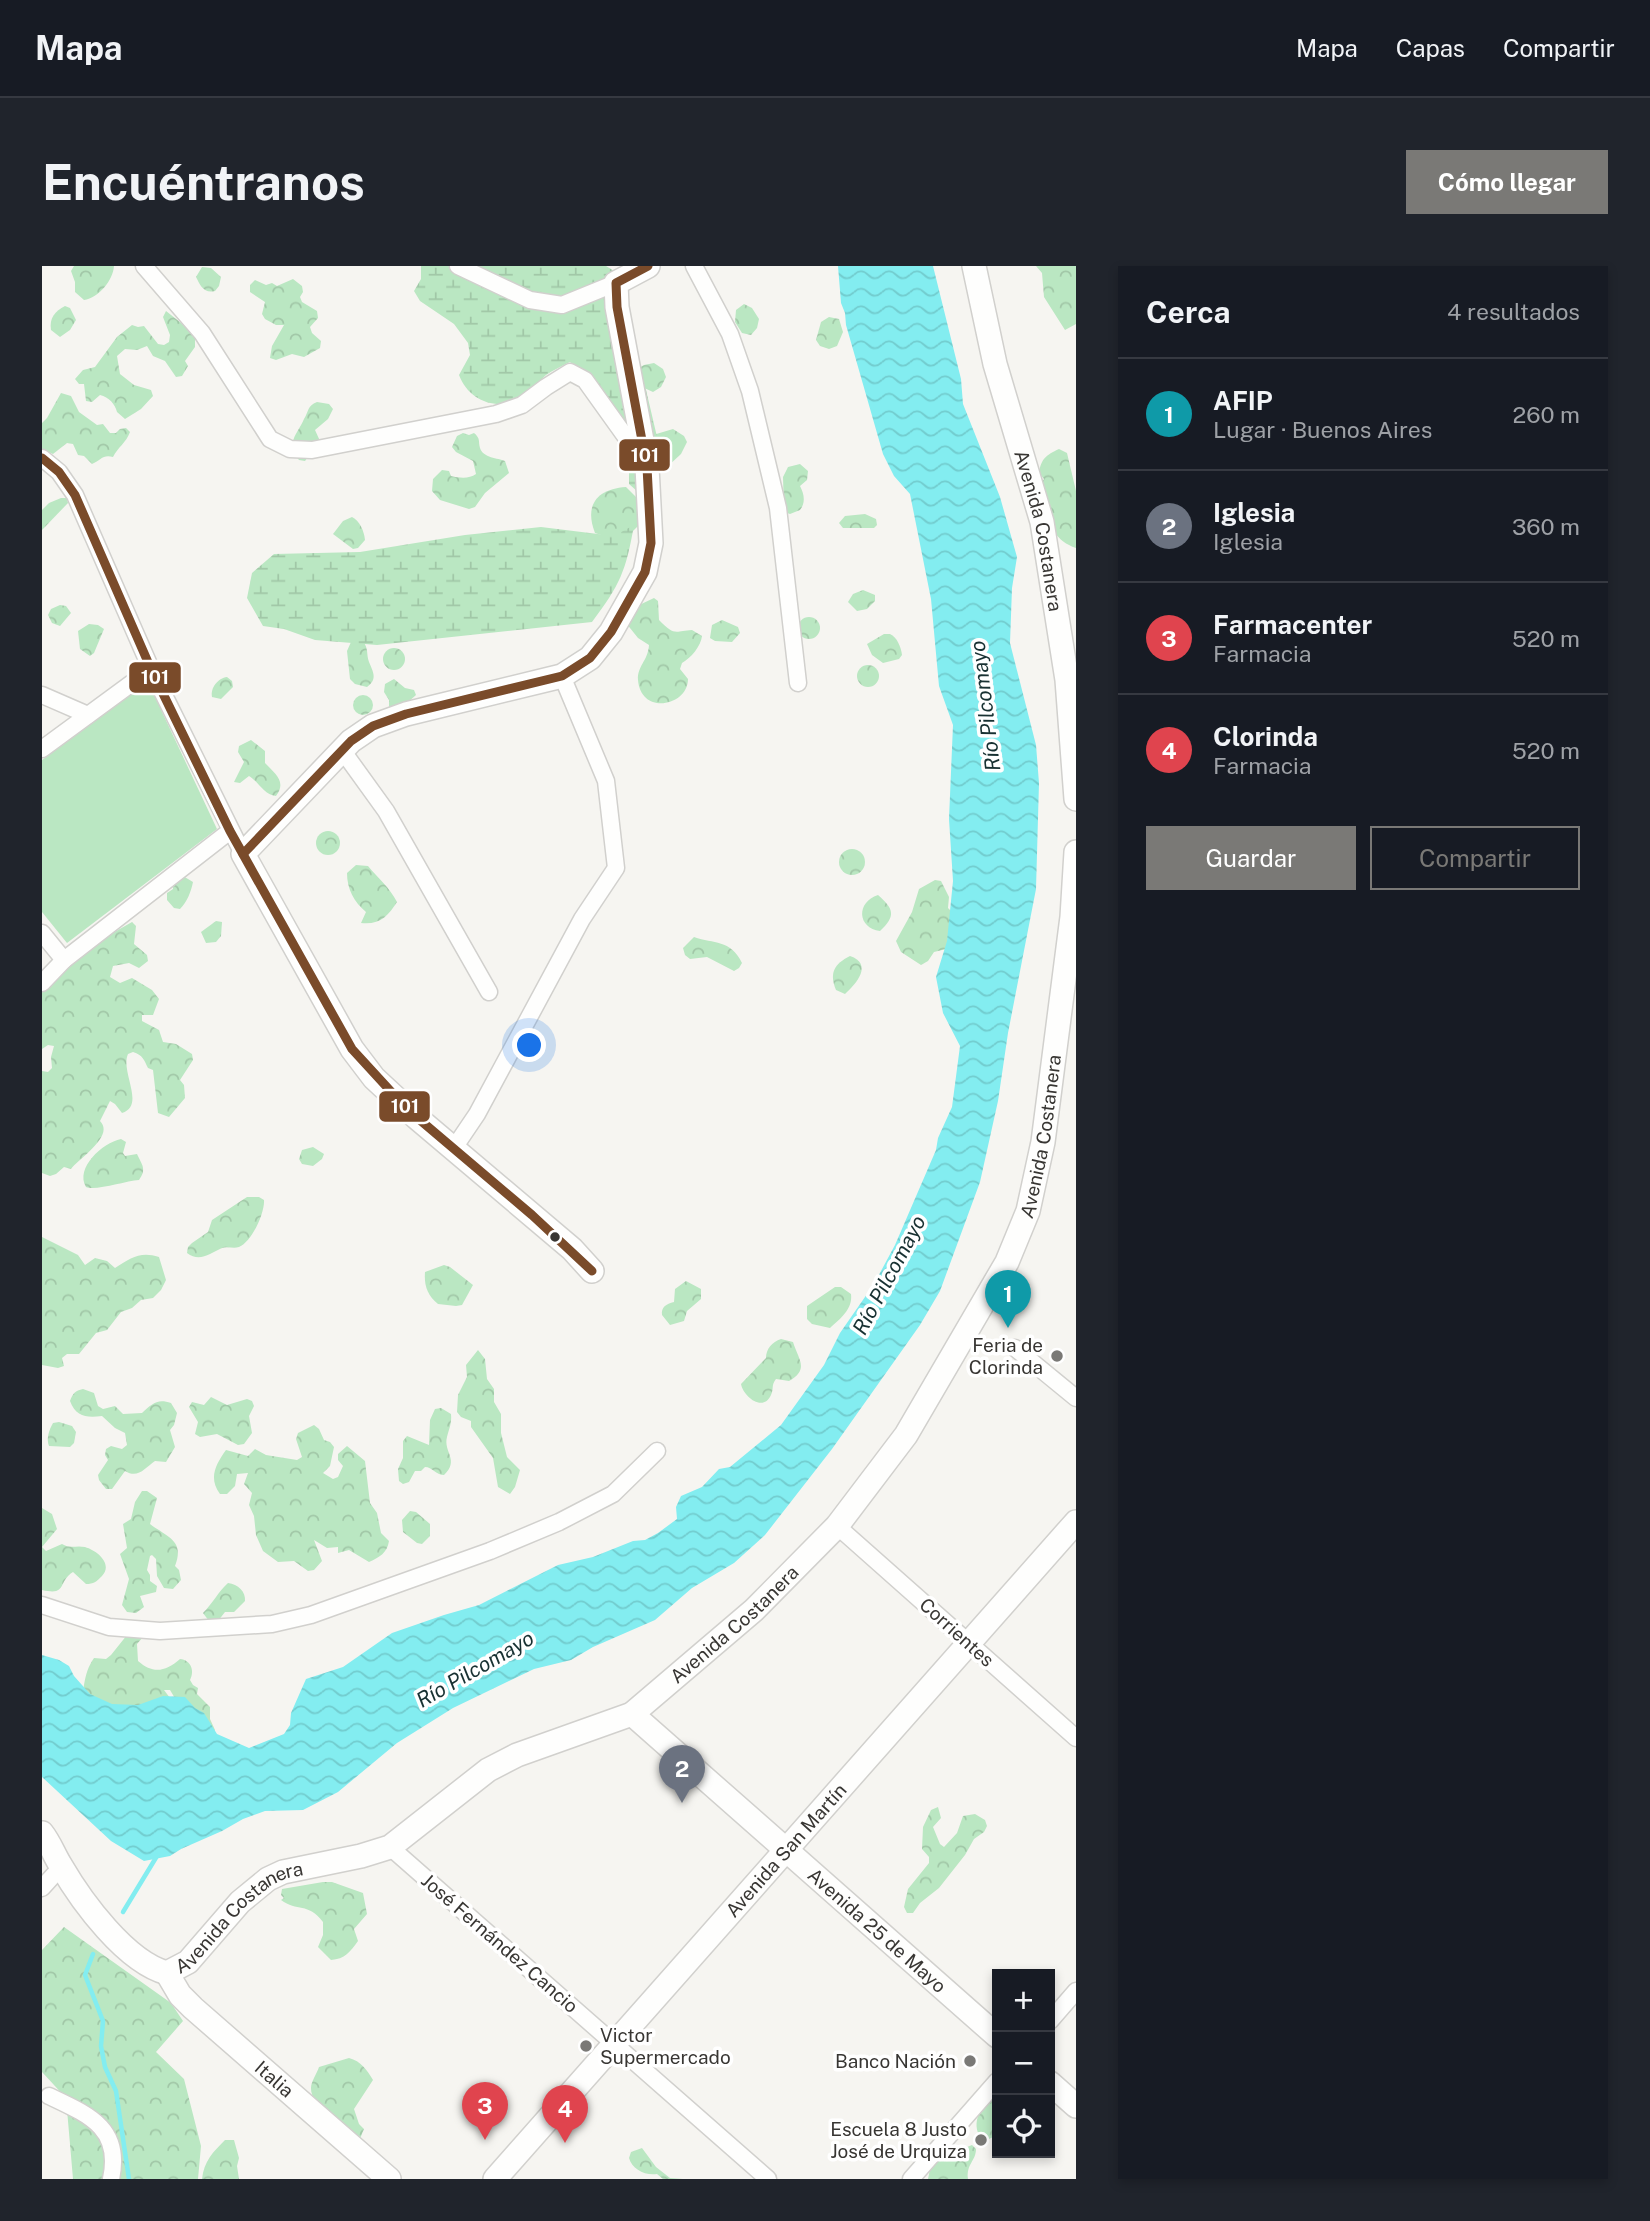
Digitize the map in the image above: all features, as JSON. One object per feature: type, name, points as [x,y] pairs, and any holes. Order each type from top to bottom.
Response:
[{"type":"street","points":[[144,266],[202,333],[270,439],[290,449],[312,450],[496,414],[522,405],[570,372],[585,380],[647,467]]},
{"type":"street","points":[[458,266],[530,300],[562,305],[649,266]]},
{"type":"street","points":[[694,266],[730,334],[750,391],[778,508],[798,683]]},
{"type":"street","name":"Avenida Costanera","points":[[974,266],[995,364],[1042,522],[1067,680],[1076,799]]},
{"type":"street","points":[[243,854],[342,750],[373,726],[406,714],[562,676],[590,657],[611,632],[645,572],[651,543],[647,467],[617,307],[616,283]]},
{"type":"street","points":[[42,458],[60,472],[75,495],[151,668],[230,831],[352,1049],[374,1078],[553,1233],[592,1271]]},
{"type":"street","points":[[42,749],[151,668]]},
{"type":"street","points":[[454,1149],[477,1114],[582,919],[616,868],[606,781],[562,676]]},
{"type":"street","points":[[42,695],[88,715]]},
{"type":"street","points":[[342,750],[387,811],[489,992]]},
{"type":"street","points":[[42,983],[64,960],[230,831]]},
{"type":"street","name":"Avenida Costanera","points":[[42,1833],[61,1867],[106,1930],[143,1963],[167,1973],[188,1962],[240,1902],[268,1879],[283,1872],[361,1856],[390,1847],[488,1770],[517,1755],[632,1714],[754,1610],[837,1526],[906,1435],[1007,1262],[1028,1210],[1043,1142],[1072,917],[1076,852]]},
{"type":"street","points":[[42,933],[64,960]]},
{"type":"street","points":[[1015,1348],[1076,1398]]},
{"type":"street","points":[[42,1605],[109,1627],[160,1631],[272,1624],[311,1615],[491,1551],[559,1522],[613,1494],[657,1451]]},
{"type":"street","name":"Avenida San Martín","points":[[495,2179],[1076,1522]]},
{"type":"street","name":"Corrientes","points":[[837,1526],[1076,1738]]},
{"type":"street","name":"Avenida 25 de Mayo","points":[[632,1714],[992,2032]]},
{"type":"street","name":"José Fernández Cancio","points":[[390,1847],[768,2179]]},
{"type":"street","points":[[42,1888],[61,1867]]},
{"type":"street","name":"Italia","points":[[167,1973],[180,1995],[193,2008],[389,2179]]},
{"type":"street","points":[[1055,2015],[1076,1991]]},
{"type":"street","points":[[911,2179],[992,2087]]},
{"type":"street","points":[[1055,2087],[1076,2106]]},
{"type":"street","points":[[49,2096],[91,2118],[108,2136],[113,2155],[111,2179]]},
{"type":"green space","points":[[74,266],[114,266],[104,288],[90,299],[84,300],[75,292],[71,271]]},
{"type":"green space","points":[[421,266],[606,266],[619,274],[661,454],[661,467],[650,489],[638,492],[629,484],[632,451],[604,397],[570,362],[546,375],[517,401],[490,403],[468,390],[459,375],[470,355],[468,343],[454,324],[420,301],[414,291],[421,279]]},
{"type":"green space","points":[[1036,266],[1076,266],[1076,324],[1065,330],[1044,297],[1042,273]]},
{"type":"green space","points":[[202,267],[211,268],[221,277],[215,291],[205,290],[199,283],[196,277]]},
{"type":"green space","points":[[293,279],[302,286],[302,302],[317,311],[318,318],[310,327],[312,333],[321,341],[320,348],[304,357],[292,354],[276,360],[270,358],[272,346],[284,325],[276,325],[265,319],[262,314],[265,302],[250,292],[250,285],[255,280],[277,286]]},
{"type":"green space","points":[[744,304],[752,308],[759,319],[757,328],[751,335],[742,333],[735,322],[736,310]]},
{"type":"green space","points":[[65,306],[70,308],[76,320],[70,330],[60,337],[51,330],[51,322],[56,313]]},
{"type":"green space","points":[[166,311],[195,334],[195,347],[185,361],[188,366],[182,376],[176,377],[165,361],[153,356],[147,346],[137,350],[125,349],[117,356],[120,374],[134,385],[151,390],[153,396],[141,409],[125,419],[111,401],[103,396],[100,395],[92,402],[86,401],[84,384],[79,384],[75,379],[83,370],[95,367],[117,337],[132,325],[144,326],[158,344],[169,342],[170,335],[163,317]]},
{"type":"green space","points":[[829,317],[839,319],[843,332],[837,346],[829,349],[820,346],[816,340],[821,322]]},
{"type":"green space","points":[[654,363],[663,369],[666,377],[661,387],[653,392],[642,387],[637,369]]},
{"type":"green space","points":[[61,393],[71,396],[79,412],[97,425],[103,424],[110,433],[126,428],[130,432],[113,457],[104,457],[92,464],[84,456],[78,455],[73,444],[67,443],[53,454],[42,449],[42,423]]},
{"type":"green space","points":[[317,402],[329,404],[333,409],[328,419],[315,430],[320,441],[305,461],[299,460],[293,449],[294,439],[310,407]]},
{"type":"green space","points":[[673,429],[684,436],[687,442],[681,454],[667,467],[655,462],[653,435]]},
{"type":"green space","points":[[474,433],[482,451],[487,456],[505,461],[509,473],[485,493],[475,507],[469,509],[440,500],[432,491],[433,479],[442,470],[458,477],[476,474],[473,461],[452,447],[457,436]]},
{"type":"green space","points":[[1059,449],[1067,453],[1076,491],[1076,548],[1054,532],[1046,516],[1039,488],[1044,479],[1039,473],[1041,464],[1047,456]]},
{"type":"green space","points":[[800,464],[808,471],[807,480],[800,486],[803,504],[800,510],[790,514],[784,512],[783,477],[788,467]]},
{"type":"green space","points":[[626,487],[639,500],[639,525],[622,542],[595,533],[591,514],[596,500],[607,491]]},
{"type":"green space","points":[[67,498],[68,503],[42,530],[42,510],[49,503]]},
{"type":"green space","points":[[865,514],[876,519],[877,525],[874,528],[843,528],[839,523],[845,516]]},
{"type":"green space","points":[[352,517],[361,527],[365,540],[358,548],[353,549],[333,534],[343,521]]},
{"type":"green space","points":[[634,525],[620,577],[592,622],[377,645],[315,640],[284,629],[263,626],[247,598],[252,573],[274,554],[360,552],[465,535],[541,527],[614,536]]},
{"type":"green space","points":[[863,590],[875,595],[875,601],[867,609],[857,611],[848,602],[853,594]]},
{"type":"green space","points":[[654,598],[658,601],[659,620],[668,628],[677,632],[692,630],[702,636],[698,648],[682,663],[680,669],[688,679],[686,688],[681,696],[664,703],[647,699],[641,691],[638,675],[649,645],[638,638],[626,623],[635,607]]},
{"type":"green space","points":[[60,605],[66,606],[71,613],[60,626],[52,623],[48,615],[51,609]]},
{"type":"green space","points":[[809,617],[817,620],[820,628],[817,636],[809,639],[801,636],[798,628],[801,620]]},
{"type":"green space","points":[[722,620],[738,627],[740,633],[732,642],[710,638],[712,625]]},
{"type":"green space","points":[[89,624],[104,629],[94,653],[90,656],[80,649],[78,631]]},
{"type":"green space","points":[[884,634],[890,634],[897,640],[902,655],[899,659],[883,663],[872,655],[867,644]]},
{"type":"green space","points":[[363,641],[374,675],[373,681],[367,687],[355,684],[350,679],[347,651],[351,642]]},
{"type":"green space","points":[[394,648],[402,651],[405,659],[402,667],[394,670],[386,667],[383,659],[386,651]]},
{"type":"green space","points":[[868,665],[876,668],[879,676],[876,684],[868,687],[860,684],[857,676],[860,668]]},
{"type":"green space","points":[[227,677],[232,681],[233,687],[221,699],[212,697],[215,684]]},
{"type":"green space","points":[[394,679],[405,688],[414,690],[416,695],[407,703],[389,708],[389,700],[384,692],[385,684]]},
{"type":"green space","points":[[148,682],[217,829],[67,943],[42,912],[42,760]]},
{"type":"green space","points":[[359,695],[367,695],[373,705],[367,715],[359,715],[353,709],[353,701]]},
{"type":"green space","points":[[251,740],[265,751],[265,763],[280,782],[276,796],[268,793],[249,776],[240,783],[234,782],[244,762],[238,752],[239,746]]},
{"type":"green space","points":[[328,831],[337,834],[340,843],[337,852],[328,855],[319,852],[316,843],[319,834]]},
{"type":"green space","points":[[852,849],[861,853],[865,862],[861,871],[852,875],[843,871],[839,862],[843,853]]},
{"type":"green space","points":[[356,865],[368,866],[397,902],[387,915],[378,921],[361,923],[366,912],[352,895],[347,879],[347,873]]},
{"type":"green space","points":[[183,876],[193,882],[192,886],[180,909],[174,908],[167,900],[167,893],[173,889],[173,882]]},
{"type":"green space","points":[[935,880],[941,881],[949,897],[948,908],[952,912],[946,949],[934,952],[928,961],[921,965],[901,952],[896,941],[912,912],[919,889]]},
{"type":"green space","points":[[878,895],[891,913],[889,921],[880,931],[867,925],[862,914],[866,903]]},
{"type":"green space","points":[[216,921],[222,922],[221,936],[216,942],[206,943],[201,932]]},
{"type":"green space","points":[[132,922],[136,926],[134,944],[147,955],[148,961],[139,968],[129,963],[113,966],[110,977],[120,983],[132,978],[152,990],[159,999],[153,1015],[142,1015],[142,1021],[159,1030],[163,1042],[176,1044],[192,1054],[193,1060],[180,1080],[184,1085],[185,1098],[169,1117],[158,1113],[153,1070],[148,1068],[139,1055],[133,1052],[128,1054],[126,1061],[132,1096],[129,1109],[122,1113],[110,1101],[100,1121],[103,1133],[100,1140],[71,1169],[64,1167],[50,1176],[42,1173],[42,1071],[48,1072],[52,1068],[54,1046],[48,1045],[42,1049],[42,991],[61,969],[93,940]]},
{"type":"green space","points":[[694,937],[727,946],[742,963],[739,968],[734,971],[707,957],[690,959],[683,948]]},
{"type":"green space","points":[[850,956],[857,959],[862,969],[854,985],[845,994],[836,990],[833,974],[840,962]]},
{"type":"green space","points":[[121,1139],[126,1142],[123,1153],[125,1156],[137,1154],[142,1164],[143,1173],[139,1180],[97,1188],[86,1187],[84,1172],[92,1157]]},
{"type":"green space","points":[[313,1147],[324,1154],[322,1159],[313,1166],[302,1164],[299,1159],[302,1150]]},
{"type":"green space","points":[[247,1197],[259,1197],[264,1200],[264,1205],[257,1226],[244,1244],[237,1248],[222,1248],[201,1257],[187,1253],[192,1243],[208,1232],[212,1220]]},
{"type":"green space","points":[[42,1237],[78,1255],[85,1265],[95,1258],[107,1261],[115,1268],[141,1255],[159,1257],[166,1280],[153,1298],[141,1300],[132,1308],[121,1312],[107,1330],[96,1333],[79,1354],[67,1354],[62,1358],[64,1366],[58,1368],[42,1365]]},
{"type":"green space","points":[[444,1265],[473,1285],[462,1305],[438,1304],[427,1290],[425,1272]]},
{"type":"green space","points":[[686,1281],[701,1289],[701,1299],[687,1311],[684,1321],[670,1325],[662,1315],[662,1310],[674,1302],[675,1289]]},
{"type":"green space","points":[[835,1287],[841,1287],[851,1294],[848,1309],[830,1328],[812,1324],[807,1319],[807,1306]]},
{"type":"green space","points":[[781,1339],[793,1342],[801,1368],[789,1381],[776,1379],[772,1393],[767,1400],[759,1403],[749,1398],[741,1384],[766,1358],[770,1346]]},
{"type":"green space","points":[[478,1350],[485,1359],[487,1379],[494,1389],[494,1402],[501,1414],[501,1433],[507,1457],[520,1470],[510,1494],[498,1487],[493,1458],[471,1427],[471,1421],[457,1412],[458,1395],[467,1377],[466,1365]]},
{"type":"green space","points":[[83,1389],[94,1393],[98,1406],[103,1409],[115,1406],[123,1414],[142,1413],[158,1402],[171,1403],[177,1413],[170,1430],[175,1447],[166,1462],[155,1461],[134,1474],[125,1471],[112,1489],[106,1489],[98,1475],[108,1460],[106,1449],[111,1446],[122,1449],[127,1445],[125,1433],[102,1416],[87,1416],[75,1410],[70,1401],[75,1393]]},
{"type":"green space","points":[[211,1397],[227,1405],[247,1399],[252,1401],[254,1406],[249,1416],[252,1433],[244,1444],[238,1445],[217,1434],[200,1437],[195,1434],[198,1422],[189,1407],[192,1402],[204,1405]]},
{"type":"green space","points":[[441,1408],[451,1414],[446,1442],[451,1460],[449,1470],[444,1475],[425,1467],[421,1471],[415,1471],[409,1482],[403,1484],[399,1481],[398,1469],[403,1458],[403,1441],[407,1436],[429,1445],[430,1420],[435,1409]]},
{"type":"green space","points":[[53,1423],[72,1426],[76,1432],[74,1443],[70,1447],[49,1446],[50,1429]]},
{"type":"green space","points":[[314,1425],[324,1440],[334,1447],[330,1466],[323,1473],[333,1479],[338,1477],[343,1466],[338,1460],[338,1454],[347,1446],[365,1461],[370,1503],[377,1513],[381,1533],[389,1541],[387,1549],[369,1562],[349,1550],[338,1553],[338,1547],[327,1548],[314,1540],[322,1561],[314,1570],[308,1571],[294,1561],[278,1562],[263,1551],[256,1535],[254,1516],[249,1505],[252,1493],[244,1484],[248,1473],[237,1474],[235,1486],[227,1494],[220,1494],[216,1488],[215,1471],[226,1450],[248,1456],[255,1449],[266,1455],[297,1460],[302,1457],[296,1439],[298,1433]]},
{"type":"green space","points":[[142,1491],[147,1491],[157,1498],[150,1524],[176,1545],[178,1550],[175,1566],[179,1570],[181,1580],[173,1589],[164,1588],[157,1576],[156,1559],[150,1556],[147,1570],[150,1581],[157,1586],[156,1592],[140,1596],[144,1607],[136,1613],[127,1612],[122,1605],[129,1579],[120,1554],[127,1548],[123,1524],[131,1519],[135,1502]]},
{"type":"green space","points":[[42,1508],[52,1514],[57,1529],[42,1547]]},
{"type":"green space","points":[[410,1511],[416,1512],[430,1524],[430,1536],[422,1544],[403,1532],[402,1520]]},
{"type":"green space","points":[[62,1544],[90,1549],[102,1558],[105,1571],[91,1584],[86,1584],[73,1572],[59,1590],[42,1590],[42,1547],[46,1551]]},
{"type":"green space","points":[[228,1583],[241,1589],[245,1601],[234,1612],[225,1612],[218,1621],[209,1621],[203,1613]]},
{"type":"green space","points":[[127,1635],[143,1637],[137,1644],[138,1661],[149,1668],[164,1669],[180,1659],[191,1666],[190,1680],[198,1688],[197,1694],[210,1707],[210,1719],[215,1730],[213,1735],[176,1700],[170,1690],[164,1690],[170,1698],[171,1710],[79,1711],[90,1664],[94,1658],[106,1659]]},
{"type":"green space","points":[[938,1807],[941,1818],[933,1827],[944,1847],[957,1833],[963,1816],[975,1814],[985,1820],[987,1826],[984,1832],[974,1839],[939,1888],[920,1903],[913,1913],[907,1913],[904,1907],[908,1889],[929,1863],[929,1857],[922,1849],[923,1827],[931,1810]]},
{"type":"green space","points":[[332,1882],[363,1893],[367,1914],[354,1929],[358,1941],[344,1956],[331,1960],[318,1947],[323,1935],[323,1922],[318,1916],[281,1900],[284,1898],[281,1895],[282,1889]]},
{"type":"green space","points":[[64,1927],[171,2003],[183,2021],[156,2052],[184,2079],[201,2146],[198,2179],[73,2179],[66,2098],[42,2072],[42,1950]]},
{"type":"green space","points":[[349,2058],[366,2069],[373,2080],[354,2109],[359,2124],[364,2129],[359,2141],[323,2110],[312,2095],[311,2088],[319,2067]]},
{"type":"green space","points":[[992,2096],[992,2138],[987,2140],[978,2133],[977,2120]]},
{"type":"green space","points":[[225,2140],[234,2140],[239,2158],[239,2179],[202,2179],[207,2162]]},
{"type":"green space","points":[[972,2145],[976,2153],[968,2170],[968,2179],[928,2179],[931,2164],[944,2152],[950,2154]]},
{"type":"green space","points":[[642,2148],[656,2167],[670,2178],[683,2179],[663,2179],[657,2174],[648,2174],[636,2168],[629,2158],[631,2152]]},
{"type":"water","name":"Río Pilcomayo","points":[[838,266],[933,266],[961,379],[963,404],[1000,497],[1017,557],[1012,588],[1010,643],[1036,745],[1039,783],[1036,889],[1008,1033],[998,1101],[980,1182],[940,1291],[920,1325],[832,1449],[765,1535],[734,1563],[692,1588],[655,1620],[593,1647],[571,1660],[534,1669],[453,1708],[397,1743],[338,1792],[303,1810],[265,1811],[243,1819],[170,1856],[144,1861],[111,1841],[42,1777],[42,1655],[69,1666],[90,1694],[112,1704],[138,1705],[163,1696],[185,1697],[204,1713],[217,1734],[249,1748],[284,1734],[290,1725],[291,1713],[306,1679],[343,1667],[392,1633],[479,1605],[558,1565],[593,1557],[633,1541],[645,1540],[677,1519],[676,1507],[681,1496],[702,1487],[719,1469],[730,1467],[781,1425],[824,1365],[840,1333],[874,1284],[895,1245],[952,1107],[960,1046],[943,1013],[936,977],[947,941],[953,881],[949,819],[953,725],[939,686],[931,599],[910,494],[894,476],[883,454],[846,325]]},
{"type":"waterway","points":[[123,1912],[157,1856]]},
{"type":"waterway","points":[[93,1954],[85,1975],[103,2021],[101,2046],[105,2067],[116,2091],[129,2179]]},
{"type":"transit line","name":"101","points":[[243,854],[351,741],[373,726],[406,714],[562,676],[590,658],[611,632],[645,572],[651,543],[647,467],[617,307],[616,283],[648,266]]},
{"type":"transit line","name":"101","points":[[42,458],[59,472],[75,495],[151,669],[230,831],[352,1049],[407,1109],[532,1215],[592,1271]]},
{"type":"place","name":"AFIP","points":[[1008,1328]]},
{"type":"place","name":"Feria de Clorinda","points":[[1057,1356]]},
{"type":"place","name":"Iglesia","points":[[682,1803]]},
{"type":"place","name":"Victor Supermercado","points":[[586,2046]]},
{"type":"place","name":"Banco Nación","points":[[970,2061]]},
{"type":"place","name":"Farmacenter","points":[[485,2140]]},
{"type":"place","name":"Escuela 8 Justo José de Urquiza","points":[[981,2140]]},
{"type":"place","name":"Clorinda","points":[[565,2143]]}]
